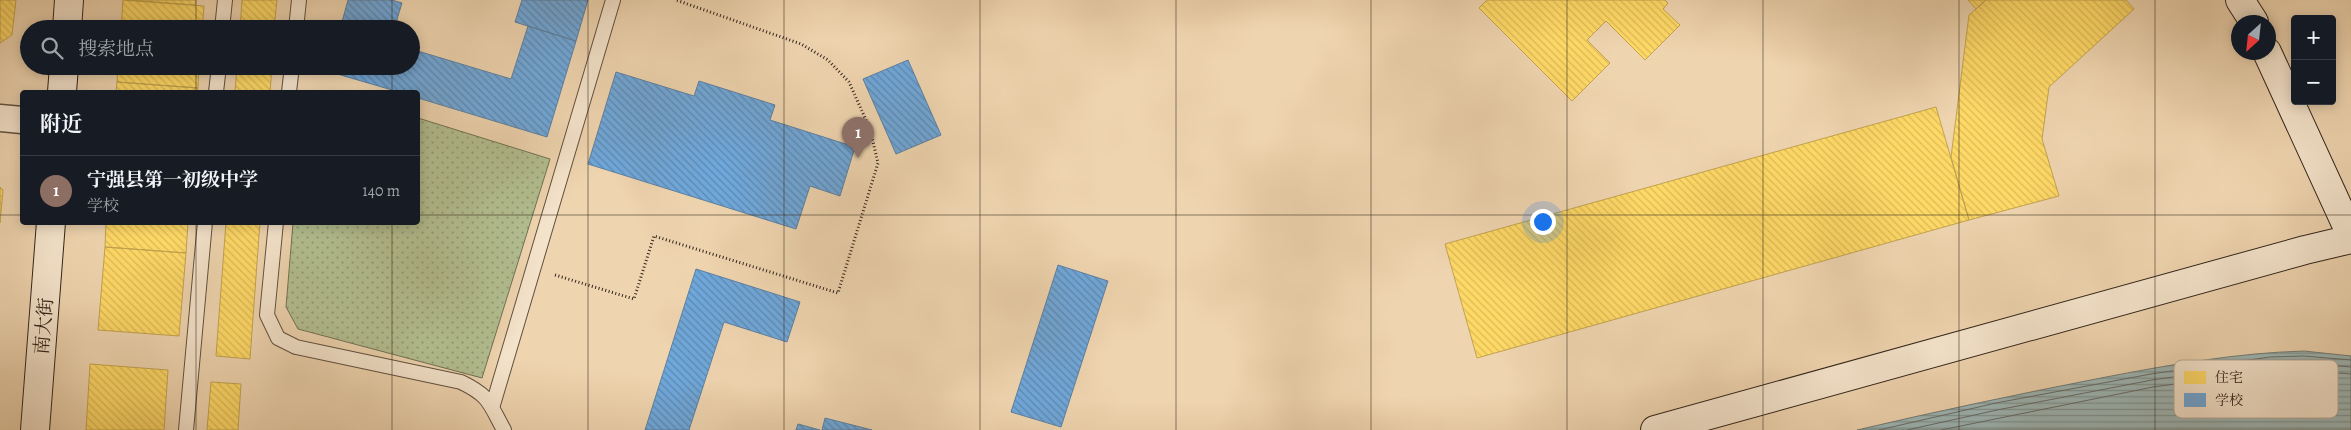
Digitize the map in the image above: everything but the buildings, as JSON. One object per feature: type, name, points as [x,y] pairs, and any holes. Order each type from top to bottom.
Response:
[{"type":"street","points":[[68,20],[69,0]]},
{"type":"street","points":[[2240,0],[2250,15]]},
{"type":"street","points":[[2271,60],[2351,234]]},
{"type":"street","points":[[62,90],[63,75]]},
{"type":"street","points":[[0,118],[20,120]]},
{"type":"street","name":"南大街","points":[[35,430],[51,225]]},
{"type":"street","points":[[1655,430],[2305,250],[2351,239]]},
{"type":"lane","points":[[223,20],[225,0]]},
{"type":"lane","points":[[297,20],[299,0]]},
{"type":"lane","points":[[492,408],[614,0]]},
{"type":"lane","points":[[216,90],[218,75]]},
{"type":"lane","points":[[289,90],[291,75]]},
{"type":"lane","points":[[186,430],[205,225]]},
{"type":"lane","points":[[276,225],[267,315],[278,338],[296,347],[461,382],[480,391],[487,398],[504,430]]},
{"type":"path","points":[[533,268],[634,299],[654,236],[838,293],[878,163],[870,129],[848,82],[828,60],[801,44],[676,0]]},
{"type":"green space","points":[[420,119],[550,159],[482,378],[298,329],[286,307],[293,225],[420,225]]},
{"type":"water","points":[[2304,351],[2351,356],[2351,430],[1857,430],[2009,396],[2174,365],[2174,418],[2338,418],[2338,360],[2202,360]]},
{"type":"place","name":"宁强县第一初级中学","points":[[858,158]]}]
